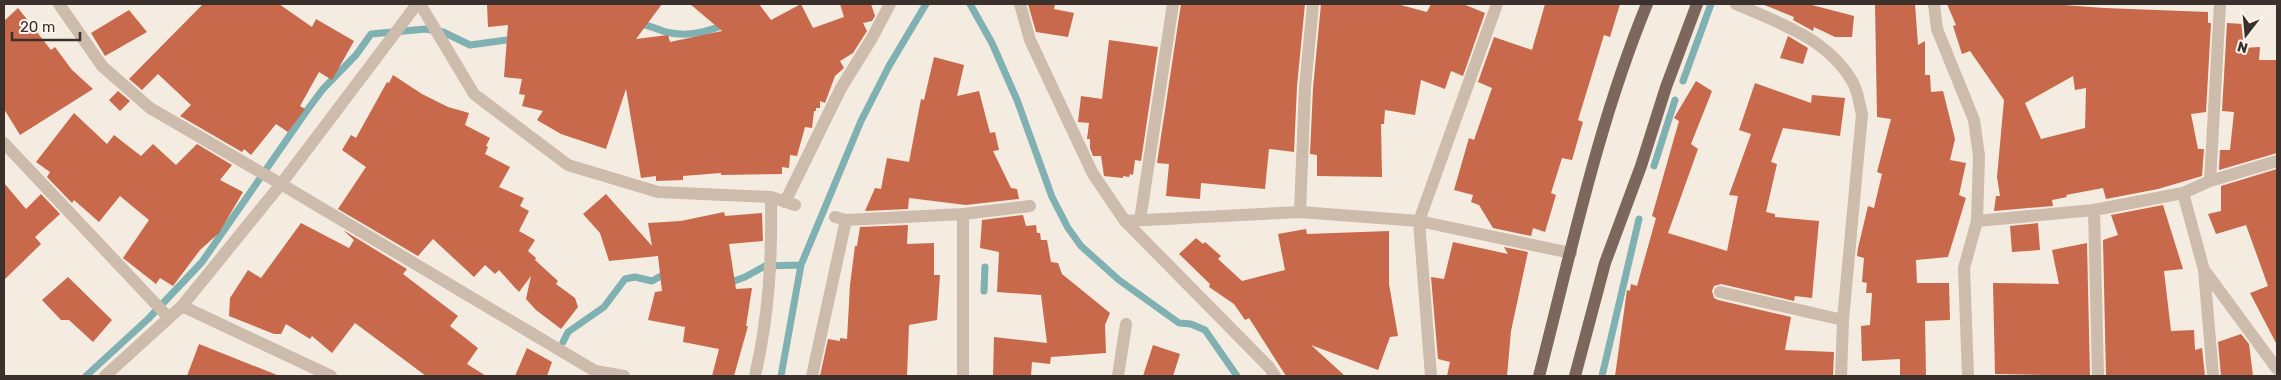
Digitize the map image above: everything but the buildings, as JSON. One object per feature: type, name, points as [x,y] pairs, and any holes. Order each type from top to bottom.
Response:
[{"type":"main road","points":[[1539,376],[1570,253],[1606,123],[1634,36],[1647,4]]},
{"type":"main road","points":[[1575,376],[1605,263],[1697,4]]},
{"type":"street","points":[[59,4],[102,66],[150,108],[595,370],[624,376]]},
{"type":"street","points":[[105,376],[182,306],[424,5],[474,94],[568,165],[658,192],[771,197],[790,203],[841,88],[872,38],[890,4]]},
{"type":"street","points":[[1020,4],[1030,40],[1093,174],[1125,221],[1269,367],[1275,376]]},
{"type":"street","points":[[1140,220],[1173,4]]},
{"type":"street","points":[[1300,212],[1305,87],[1313,4]]},
{"type":"street","points":[[1431,376],[1419,221],[1497,4]]},
{"type":"street","points":[[1736,4],[1806,36],[1835,57],[1853,82],[1862,114],[1843,320],[1841,376]]},
{"type":"street","points":[[1934,4],[1937,29],[1974,120],[1979,156],[1977,220],[1964,268],[1968,376]]},
{"type":"street","points":[[2210,181],[2220,4]]},
{"type":"street","points":[[4,143],[169,318]]},
{"type":"street","points":[[1977,220],[2094,210],[2183,193],[2210,181],[2277,161]]},
{"type":"street","points":[[2183,193],[2204,270],[2213,376]]},
{"type":"street","points":[[755,376],[763,343],[772,262],[771,197]]},
{"type":"street","points":[[812,376],[841,219],[963,214],[1030,206]]},
{"type":"street","points":[[2094,210],[2098,376]]},
{"type":"street","points":[[1125,221],[1300,212],[1419,221],[1570,253]]},
{"type":"street","points":[[963,214],[963,376]]},
{"type":"street","points":[[2204,270],[2277,370]]},
{"type":"street","points":[[1720,292],[1843,320]]},
{"type":"street","points":[[182,306],[325,374]]},
{"type":"street","points":[[1118,376],[1126,324]]},
{"type":"waterway","points":[[781,376],[801,265],[861,121],[889,66],[926,4]]},
{"type":"waterway","points":[[970,4],[992,43],[1017,100],[1052,197],[1068,228],[1081,246],[1119,280],[1179,323],[1191,324],[1205,330],[1237,376]]},
{"type":"waterway","points":[[1683,81],[1711,4]]},
{"type":"waterway","points":[[639,24],[666,32],[681,34],[703,32],[725,24]]},
{"type":"waterway","points":[[86,376],[148,319],[202,262],[308,109],[323,89],[356,55],[371,34],[426,29],[443,32],[470,45],[514,39]]},
{"type":"waterway","points":[[1654,166],[1675,100]]},
{"type":"waterway","points":[[1602,376],[1639,219]]},
{"type":"waterway","points":[[726,284],[745,277],[765,266],[801,265]]},
{"type":"waterway","points":[[984,291],[985,267]]},
{"type":"waterway","points":[[563,342],[568,332],[604,307],[625,279],[635,277],[652,281],[661,276],[669,275]]}]
